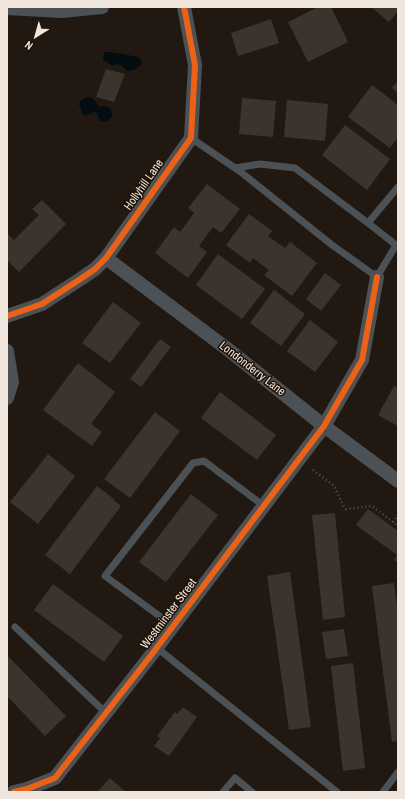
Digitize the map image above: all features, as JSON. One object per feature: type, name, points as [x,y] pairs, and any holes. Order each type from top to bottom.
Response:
[{"type":"street","points":[[7,8],[62,11],[102,7]]},
{"type":"street","points":[[184,7],[195,65],[191,138]]},
{"type":"street","name":"Hollyhill Lane","points":[[7,316],[42,304],[95,269],[106,258],[191,138]]},
{"type":"street","name":"Londonderry Lane","points":[[106,258],[398,482]]},
{"type":"street","name":"Westminster Street","points":[[14,792],[27,789],[55,778],[157,648],[324,426],[362,360],[378,277]]},
{"type":"street","points":[[7,351],[12,382],[7,398]]},
{"type":"lane","points":[[191,138],[234,168],[242,173],[332,245],[378,277],[397,244],[295,168],[260,164],[234,168]]},
{"type":"lane","points":[[368,223],[398,187]]},
{"type":"lane","points":[[173,626],[105,576],[193,463],[204,461],[264,506]]},
{"type":"lane","points":[[15,627],[106,713]]},
{"type":"lane","points":[[157,648],[337,792]]},
{"type":"lane","points":[[383,792],[398,772]]},
{"type":"lane","points":[[223,792],[235,778],[252,792]]},
{"type":"path","points":[[314,470],[334,486],[346,509],[372,506],[398,526]]},
{"type":"path","points":[[393,522],[398,515]]},
{"type":"shaded area","points":[[104,52],[139,57],[142,64],[134,70],[129,71],[121,65],[115,64],[113,66],[103,60]]},
{"type":"shaded area","points":[[87,97],[92,98],[99,106],[108,107],[111,109],[111,118],[106,122],[101,121],[97,113],[94,112],[89,115],[84,115],[81,112],[82,110],[79,105],[81,100]]},
{"type":"building","points":[[318,7],[331,7],[348,42],[308,62],[288,22]]},
{"type":"building","points":[[371,7],[398,7],[398,11],[389,22]]},
{"type":"building","points":[[271,19],[279,43],[238,56],[231,33]]},
{"type":"building","points":[[106,69],[125,74],[114,102],[96,97]]},
{"type":"building","points":[[398,81],[398,93],[392,88]]},
{"type":"building","points":[[372,85],[398,105],[398,137],[390,148],[348,117]]},
{"type":"building","points":[[242,98],[276,101],[273,137],[239,134]]},
{"type":"building","points":[[287,100],[328,104],[325,141],[284,137]]},
{"type":"building","points":[[345,125],[390,159],[367,190],[322,155]]},
{"type":"building","points":[[207,184],[240,209],[221,233],[213,227],[199,246],[207,252],[188,278],[155,253],[174,227],[180,232],[194,213],[188,208]]},
{"type":"building","points":[[42,200],[66,224],[19,272],[7,260],[7,233],[14,240],[39,215],[32,209]]},
{"type":"building","points":[[249,214],[272,231],[268,236],[285,248],[290,242],[317,263],[292,296],[264,275],[269,270],[253,258],[250,263],[226,245]]},
{"type":"building","points":[[218,254],[265,289],[242,319],[196,285]]},
{"type":"building","points":[[325,273],[341,285],[321,311],[306,299]]},
{"type":"building","points":[[274,290],[305,314],[281,346],[250,323]]},
{"type":"building","points":[[113,302],[141,323],[110,363],[82,343]]},
{"type":"building","points":[[310,320],[338,342],[315,372],[287,351]]},
{"type":"building","points":[[160,339],[171,347],[141,387],[130,379]]},
{"type":"building","points":[[78,363],[115,392],[91,424],[102,432],[92,446],[43,410]]},
{"type":"building","points":[[394,386],[398,388],[398,426],[378,415]]},
{"type":"building","points":[[220,392],[276,435],[257,460],[201,418]]},
{"type":"building","points":[[155,412],[180,431],[130,498],[104,479]]},
{"type":"building","points":[[48,454],[75,476],[38,524],[10,502]]},
{"type":"building","points":[[97,486],[121,506],[70,574],[45,555]]},
{"type":"building","points":[[191,494],[218,515],[166,582],[139,562]]},
{"type":"building","points":[[368,509],[398,531],[398,563],[394,560],[397,555],[356,525]]},
{"type":"building","points":[[335,513],[345,617],[323,620],[312,515]]},
{"type":"building","points":[[290,572],[311,727],[289,730],[267,576]]},
{"type":"building","points":[[394,583],[398,612],[398,741],[392,742],[372,586]]},
{"type":"building","points":[[53,584],[123,636],[104,662],[34,610]]},
{"type":"building","points":[[344,629],[348,656],[326,659],[322,632]]},
{"type":"building","points":[[7,655],[66,716],[45,736],[7,696]]},
{"type":"building","points":[[353,663],[365,768],[343,771],[331,666]]},
{"type":"building","points":[[183,707],[197,717],[169,756],[154,746],[160,738],[157,736],[175,712],[177,714]]},
{"type":"building","points":[[110,778],[126,792],[97,792]]},
{"type":"cycle path","points":[[7,316],[42,304],[95,269],[106,258],[191,138],[195,65],[184,7]]},
{"type":"cycle path","points":[[14,792],[27,789],[55,778],[152,654],[324,426],[362,360],[377,277]]}]
